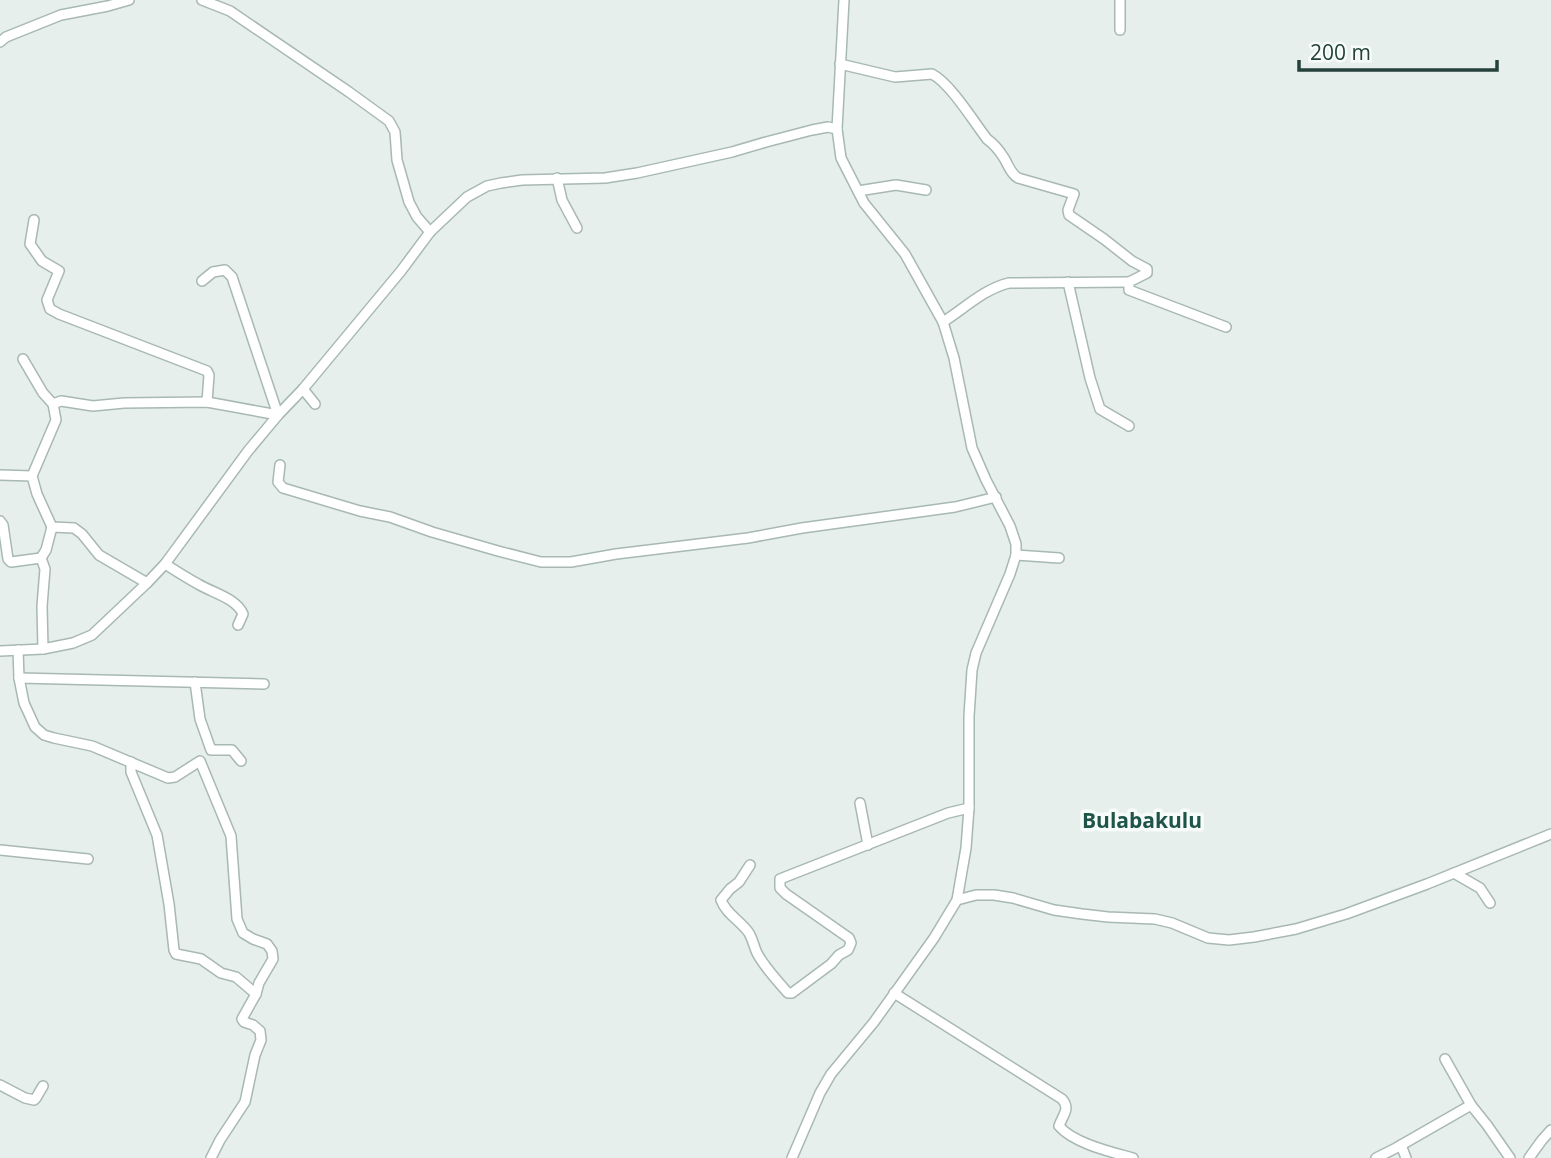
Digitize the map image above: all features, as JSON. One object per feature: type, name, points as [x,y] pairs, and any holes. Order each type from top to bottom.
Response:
[{"type":"street","points":[[0,42],[61,15],[129,0]]},
{"type":"street","points":[[202,0],[230,11],[389,121],[394,129],[397,160],[409,202],[430,232]]},
{"type":"street","points":[[792,1158],[814,1105],[831,1074],[874,1022],[934,938],[957,900],[966,848],[969,808],[972,670],[976,653],[1016,555],[1016,544],[1010,526],[972,448],[956,366],[943,321],[905,254],[864,203],[841,158],[837,129],[844,0]]},
{"type":"street","points":[[1119,30],[1120,0]]},
{"type":"street","points":[[840,64],[895,77],[932,74],[937,76],[1002,154],[1013,174],[1018,178],[1074,194],[1068,210],[1069,215],[1148,270],[1129,282],[1009,282],[978,296],[943,321]]},
{"type":"street","points":[[0,651],[43,649],[73,643],[92,635],[147,583],[165,564],[248,451],[303,389],[430,232],[467,197],[487,186],[523,180],[605,178],[637,173],[732,152],[803,132],[828,127],[837,129]]},
{"type":"street","points":[[557,178],[562,200],[577,228]]},
{"type":"street","points":[[858,191],[891,185],[926,190]]},
{"type":"street","points":[[34,220],[30,244],[41,261],[59,271],[47,300],[50,309],[206,371],[209,375],[207,402]]},
{"type":"street","points":[[202,281],[219,270],[225,270],[232,277],[278,415]]},
{"type":"street","points":[[1068,282],[1090,378],[1100,409],[1129,426]]},
{"type":"street","points":[[1129,282],[1129,290],[1226,327]]},
{"type":"street","points":[[23,359],[43,393],[53,404],[56,420],[32,477],[52,527],[41,558]]},
{"type":"street","points":[[303,389],[315,404]]},
{"type":"street","points":[[53,404],[61,401],[93,405],[207,402],[278,415]]},
{"type":"street","points":[[280,465],[278,482],[283,488],[541,562],[571,562],[748,538],[955,507],[996,497]]},
{"type":"street","points":[[0,475],[32,477]]},
{"type":"street","points":[[0,521],[4,525],[8,559],[11,562]]},
{"type":"street","points":[[52,527],[74,528],[99,555],[147,583]]},
{"type":"street","points":[[1016,555],[1059,558]]},
{"type":"street","points":[[0,564],[41,558]]},
{"type":"street","points":[[41,558],[45,569],[43,649]]},
{"type":"street","points":[[165,564],[240,608],[243,614],[238,625]]},
{"type":"street","points":[[18,650],[19,678],[24,702],[30,719],[44,734],[92,746],[168,778],[176,777],[211,750],[232,750],[241,761]]},
{"type":"street","points":[[19,678],[264,684]]},
{"type":"street","points":[[195,682],[200,719],[211,750]]},
{"type":"street","points":[[200,761],[230,836],[237,919],[243,933],[267,944],[274,959],[242,1019],[260,1031],[261,1040],[245,1102],[211,1158]]},
{"type":"street","points":[[131,762],[131,772],[157,835],[176,954],[201,959],[222,973],[236,977],[256,994]]},
{"type":"street","points":[[860,803],[868,845]]},
{"type":"street","points":[[750,865],[740,882],[721,900],[724,908],[748,931],[757,953],[781,986],[788,993],[792,993],[848,950],[851,943],[786,894],[780,888],[779,879],[948,813],[969,808]]},
{"type":"street","points":[[957,900],[976,895],[994,895],[1054,910],[1108,917],[1155,919],[1209,938],[1229,940],[1296,929],[1346,914],[1551,834]]},
{"type":"street","points":[[0,850],[88,859]]},
{"type":"street","points":[[1454,873],[1480,888],[1490,903]]},
{"type":"street","points":[[894,993],[1062,1099],[1066,1109],[1059,1126],[1066,1133],[1110,1152],[1133,1158]]},
{"type":"street","points":[[1445,1059],[1471,1105],[1510,1158]]},
{"type":"street","points":[[0,1085],[24,1098],[34,1100],[43,1086]]},
{"type":"street","points":[[1376,1158],[1471,1105]]},
{"type":"street","points":[[1529,1158],[1551,1130]]},
{"type":"street","points":[[1401,1146],[1406,1158]]},
{"type":"district","name":"Bulabakulu","points":[[1142,820]]}]
